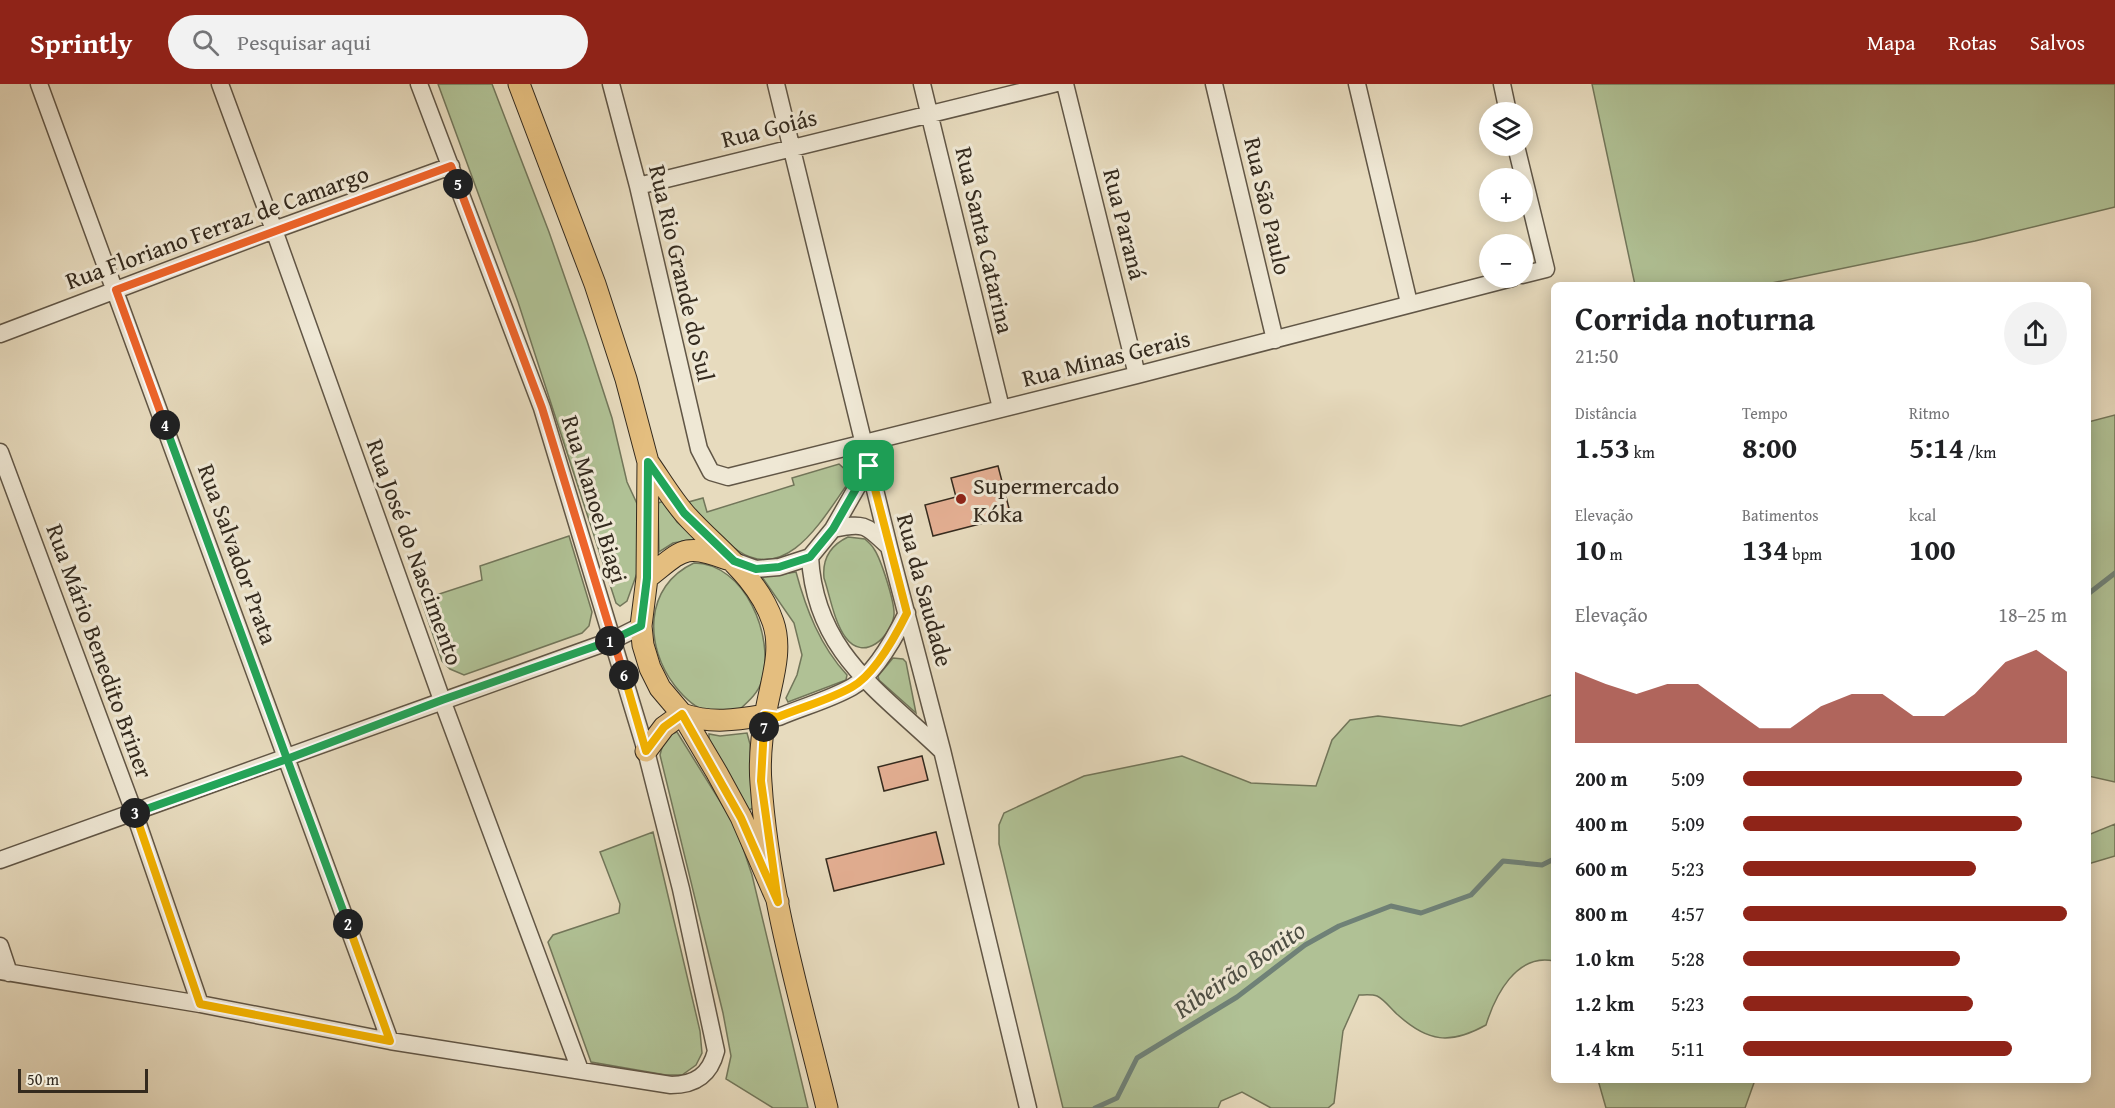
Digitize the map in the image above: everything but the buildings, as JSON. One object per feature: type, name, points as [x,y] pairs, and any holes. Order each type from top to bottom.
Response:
[{"type":"main road","points":[[519,84],[595,284],[626,379],[648,462],[647,578],[641,626],[643,645],[650,668],[660,688],[682,714],[741,818],[778,902]]},
{"type":"main road","points":[[648,462],[684,513],[734,561],[766,604],[774,623],[778,644],[765,715],[761,781],[778,902],[827,1108]]},
{"type":"main road","points":[[647,578],[675,555],[687,550],[703,550],[734,561]]},
{"type":"main road","points":[[682,714],[697,719],[731,721],[765,715]]},
{"type":"main road","points":[[646,751],[664,727],[682,714]]},
{"type":"street","name":"Rua Salvador Prata","points":[[39,84],[390,1041]]},
{"type":"street","name":"Rua José do Nascimento","points":[[220,84],[442,700],[580,1070]]},
{"type":"street","name":"Rua Manoel Biagi","points":[[419,84],[542,408],[614,640],[646,751],[681,889],[716,1051],[713,1062],[702,1077],[693,1083],[671,1085],[580,1070]]},
{"type":"street","name":"Rua Rio Grande do Sul","points":[[610,84],[638,186],[699,449],[711,472]]},
{"type":"street","name":"Rua da Saudade","points":[[776,84],[889,547],[942,750],[1026,1101]]},
{"type":"street","name":"Rua Santa Catarina","points":[[922,84],[1001,408]]},
{"type":"street","name":"Rua Goiás","points":[[638,186],[792,146],[930,116],[1053,84]]},
{"type":"street","name":"Rua Paraná","points":[[1065,84],[1137,375]]},
{"type":"street","name":"Rua São Paulo","points":[[1214,84],[1275,340]]},
{"type":"street","points":[[1357,84],[1409,303]]},
{"type":"street","points":[[1502,84],[1506,102]]},
{"type":"street","points":[[1518,156],[1546,269],[1533,272]]},
{"type":"street","name":"Rua Floriano Ferraz de Camargo","points":[[0,334],[274,230],[451,166]]},
{"type":"street","name":"Rua Minas Gerais","points":[[711,472],[728,477],[1275,340],[1479,286]]},
{"type":"street","name":"Rua Mário Benedito Briner","points":[[0,452],[134,812],[200,1004]]},
{"type":"street","points":[[734,561],[756,569],[779,567],[810,557],[833,529],[869,466]]},
{"type":"street","points":[[833,529],[854,525],[868,527],[889,547]]},
{"type":"street","points":[[810,557],[812,584],[827,630],[864,677],[942,750]]},
{"type":"street","points":[[765,715],[778,717],[853,687],[864,677],[894,638],[907,613]]},
{"type":"street","points":[[0,860],[614,640],[641,626]]},
{"type":"street","points":[[0,946],[4,972],[200,1004],[390,1041],[580,1070]]},
{"type":"green space","points":[[438,84],[492,84],[549,232],[612,418],[627,482],[639,508],[641,562],[627,601],[620,606],[616,603],[518,302]]},
{"type":"green space","points":[[1592,84],[2115,84],[2115,207],[1975,241],[1777,282],[1634,282]]},
{"type":"green space","points":[[2115,415],[2115,782],[2091,777],[2091,421]]},
{"type":"green space","points":[[839,464],[849,473],[849,482],[828,512],[803,542],[788,553],[772,559],[755,559],[737,550],[716,534],[685,503],[703,498],[707,512],[794,485],[792,478]]},
{"type":"green space","points":[[664,501],[677,522],[696,539],[673,543],[659,552],[658,503]]},
{"type":"green space","points":[[569,536],[592,612],[589,626],[582,633],[464,675],[450,669],[442,661],[421,600],[482,580],[480,566]]},
{"type":"green space","points":[[848,537],[865,539],[873,548],[884,571],[892,601],[894,615],[888,631],[876,644],[868,647],[861,648],[853,645],[842,632],[835,617],[824,578],[826,558],[832,548]]},
{"type":"green space","points":[[694,563],[712,566],[728,575],[752,605],[760,624],[765,663],[762,680],[756,692],[740,709],[711,712],[693,704],[675,686],[658,653],[654,636],[654,618],[658,601],[666,586],[678,573]]},
{"type":"green space","points":[[796,572],[815,626],[829,652],[847,675],[846,680],[788,702],[786,698],[797,675],[802,655],[794,623],[762,577]]},
{"type":"green space","points":[[893,658],[903,659],[906,662],[916,713],[879,680],[878,676]]},
{"type":"green space","points":[[1551,695],[1551,961],[1541,960],[1518,970],[1501,990],[1486,1025],[1461,1036],[1440,1038],[1419,1031],[1380,997],[1359,995],[1343,1031],[1334,1103],[1328,1108],[1271,1108],[1242,1092],[1221,1101],[1218,1108],[1063,1108],[999,844],[999,825],[1004,813],[1084,776],[1182,756],[1251,783],[1316,786],[1332,740],[1350,720],[1378,716],[1461,726]]},
{"type":"green space","points":[[677,732],[736,827],[752,875],[808,1108],[773,1108],[726,1079],[731,1056],[723,1013],[660,755],[665,740]]},
{"type":"green space","points":[[747,733],[750,744],[753,808],[749,810],[709,739],[709,734],[720,736]]},
{"type":"green space","points":[[2115,824],[2115,856],[2091,863],[2091,834]]},
{"type":"green space","points":[[653,832],[700,1031],[702,1053],[696,1065],[682,1075],[666,1075],[591,1062],[548,942],[553,935],[619,913],[620,904],[600,852]]},
{"type":"green space","points":[[1599,1083],[1754,1083],[1745,1108],[1606,1108]]},
{"type":"waterway","name":"Ribeirão Bonito","points":[[2091,592],[2115,573]]},
{"type":"waterway","name":"Ribeirão Bonito","points":[[1095,1108],[1117,1098],[1137,1058],[1237,997],[1305,945],[1339,926],[1391,906],[1421,913],[1471,895],[1503,861],[1542,865],[1551,860]]},
{"type":"place","name":"Supermercado Kóka","points":[[961,499]]},
{"type":"route","points":[[869,466],[833,529],[810,557],[779,567],[756,569],[734,561],[684,513],[648,462],[647,578],[641,626],[614,640],[442,700],[287,759],[390,1041],[200,1004],[134,812],[287,759],[116,290],[451,166],[542,408],[614,640],[646,751],[664,727],[682,714],[741,818],[778,902],[761,781],[765,715],[778,717],[853,687],[864,677],[894,638],[907,613],[869,466]]}]
